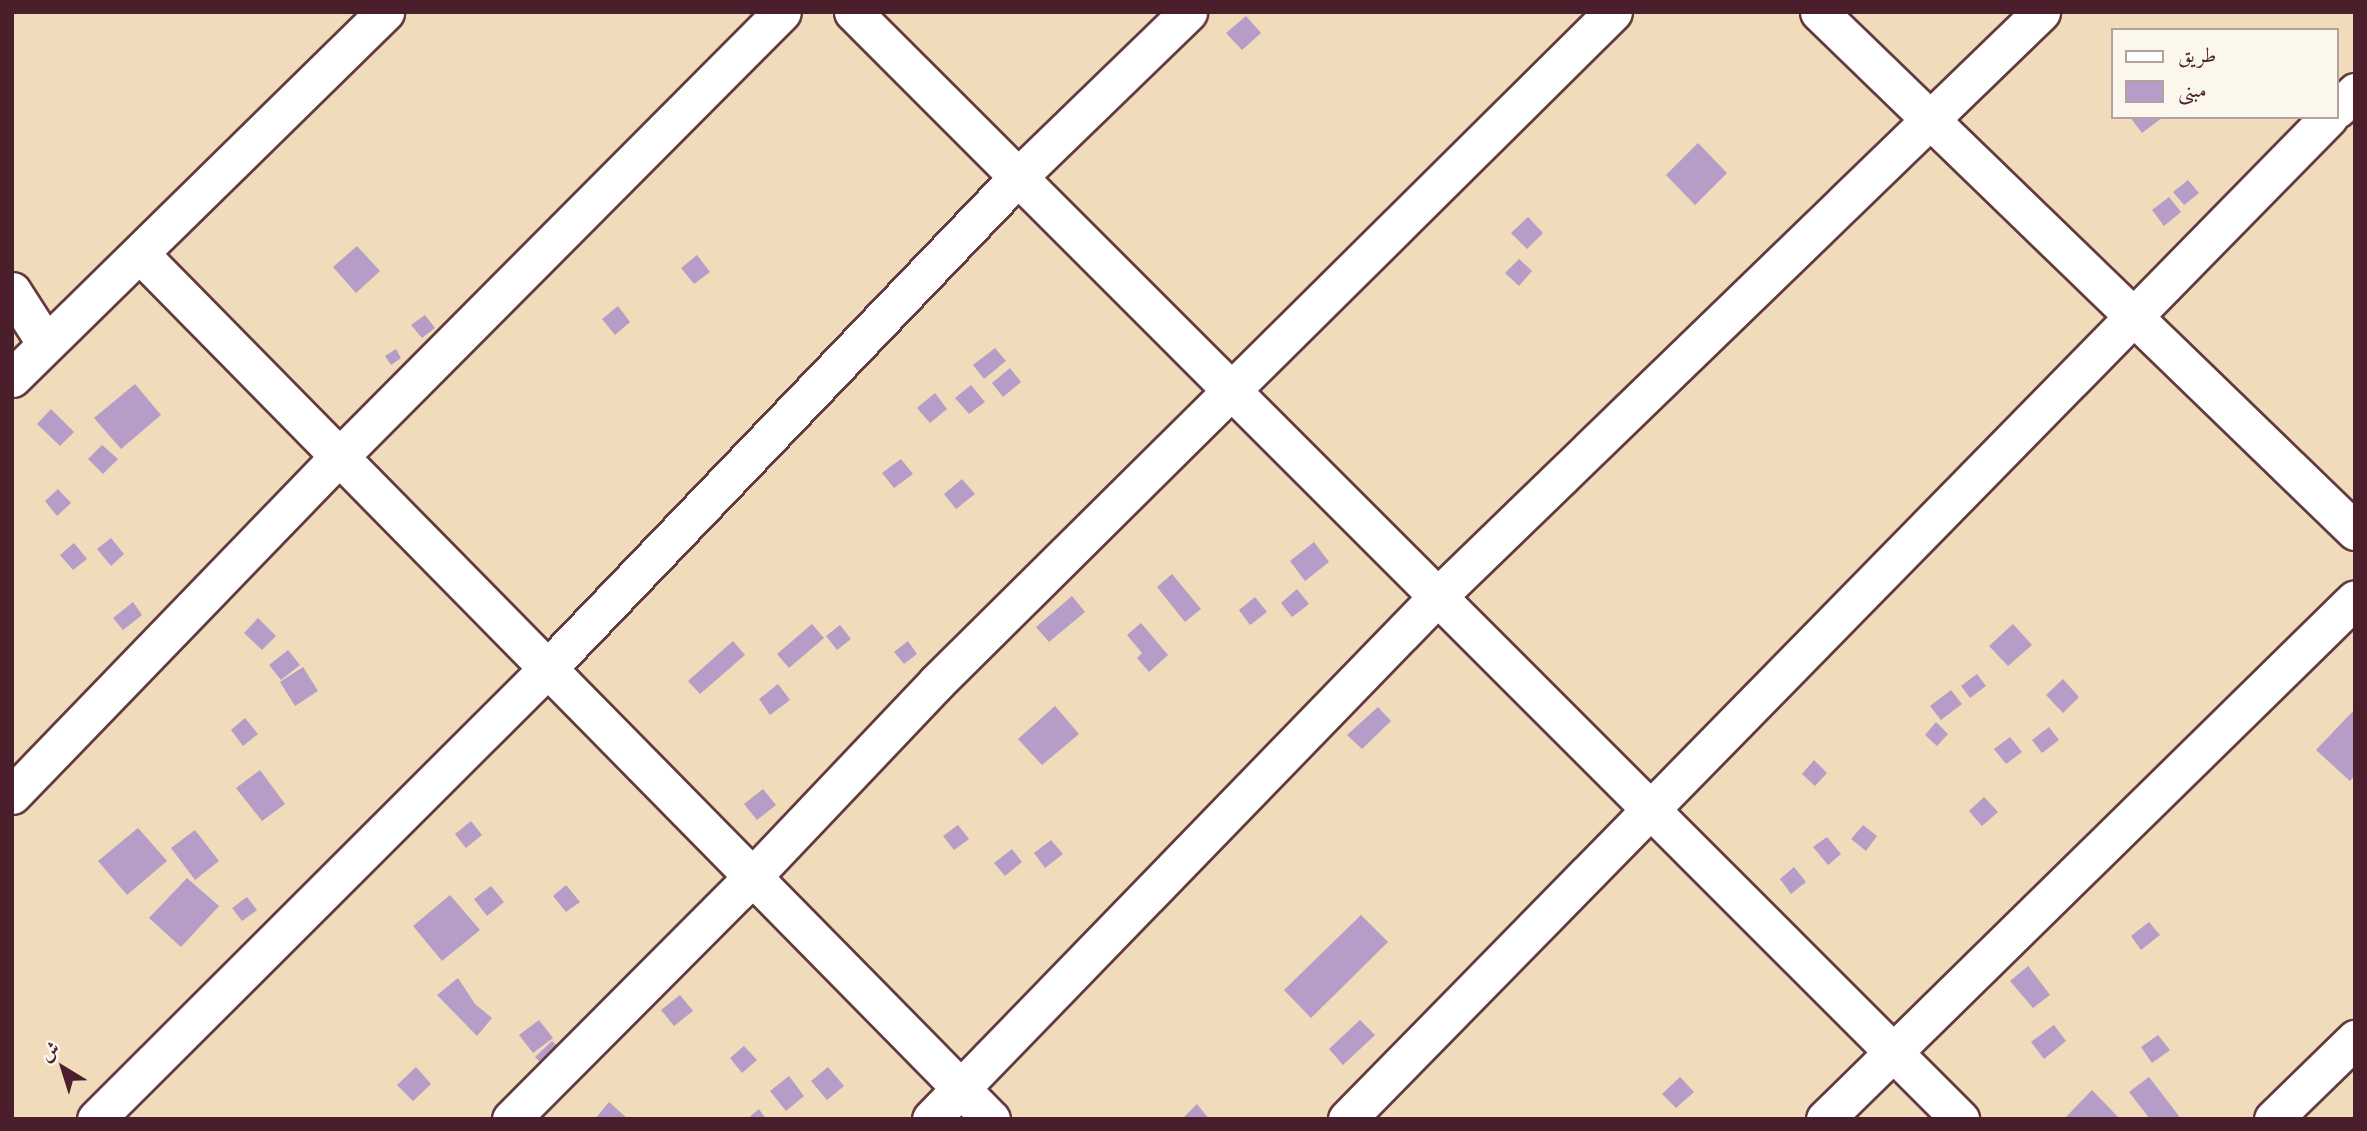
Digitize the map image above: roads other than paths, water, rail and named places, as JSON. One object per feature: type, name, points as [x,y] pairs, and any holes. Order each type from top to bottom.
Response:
[{"type":"street","points":[[12,378],[141,255],[385,12]]},
{"type":"street","points":[[12,795],[338,458],[782,12]]},
{"type":"street","points":[[853,12],[1960,1119]]},
{"type":"street","points":[[96,1119],[547,669],[1018,177],[1188,12]]},
{"type":"street","points":[[511,1119],[752,877],[936,683],[1230,388],[1613,12]]},
{"type":"street","points":[[1819,12],[1931,124],[2355,531]]},
{"type":"street","points":[[931,1119],[1437,597],[1931,124],[2041,12]]},
{"type":"street","points":[[2339,107],[2355,92]]},
{"type":"street","points":[[1347,1119],[2327,119]]},
{"type":"street","points":[[141,255],[991,1119]]},
{"type":"street","points":[[12,291],[46,344]]},
{"type":"street","points":[[1825,1119],[1892,1050],[2355,599]]},
{"type":"street","points":[[2273,1119],[2355,1039]]}]
